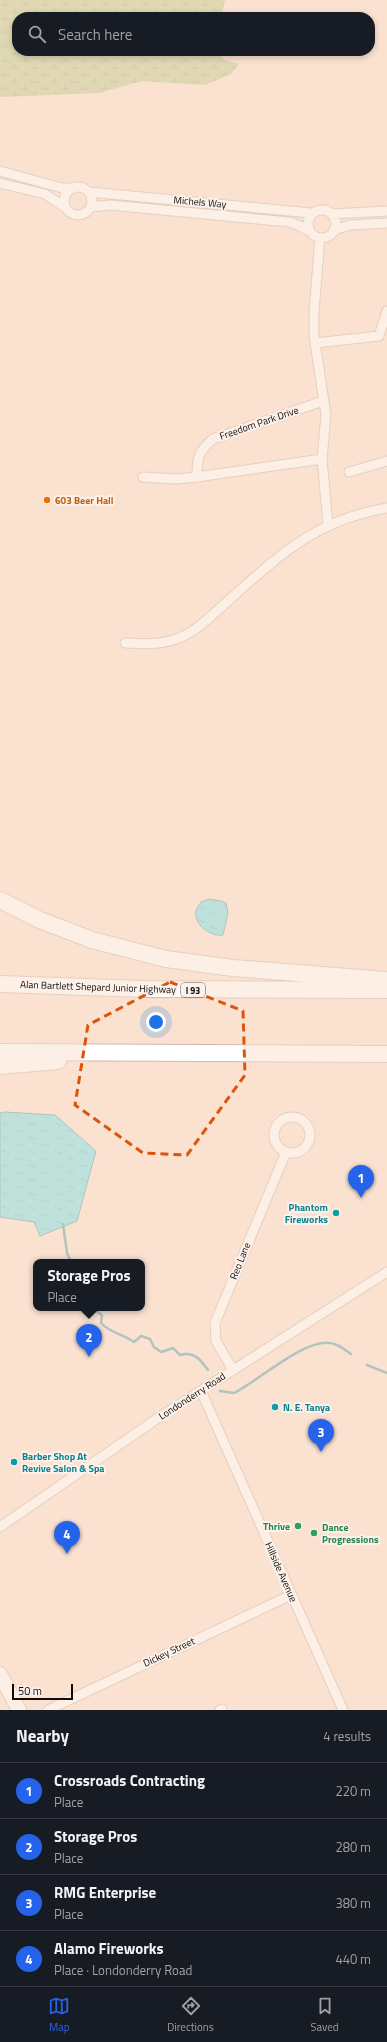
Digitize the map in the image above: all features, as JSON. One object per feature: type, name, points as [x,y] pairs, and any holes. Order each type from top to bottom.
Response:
[{"type":"highway","points":[[0,900],[40,920],[92,940],[166,959],[233,968],[387,980]]},
{"type":"highway","name":"Alan Bartlett Shepard Junior Highway","points":[[0,984],[143,989],[387,990]]},
{"type":"highway","points":[[0,1052],[387,1054]]},
{"type":"highway","points":[[0,1066],[162,1053]]},
{"type":"main road","points":[[0,1674],[18,1710]]},
{"type":"street","points":[[0,171],[62,188],[82,188],[89,192],[92,199],[91,207],[81,216],[72,214],[46,194],[0,183]]},
{"type":"street","points":[[66,208],[64,203],[67,194],[74,188]]},
{"type":"street","name":"Michels Way","points":[[89,192],[312,213]]},
{"type":"street","name":"Michels Way","points":[[91,207],[110,205],[289,222],[309,231]]},
{"type":"street","points":[[332,214],[336,222],[334,230],[328,237],[320,238],[309,231],[307,223],[312,213],[323,209],[332,214],[387,211]]},
{"type":"street","points":[[334,230],[350,225],[387,223]]},
{"type":"street","points":[[320,238],[314,311],[315,343],[325,427],[322,459],[328,525]]},
{"type":"street","points":[[315,343],[379,336],[387,311]]},
{"type":"street","name":"Freedom Park Drive","points":[[197,477],[197,463],[201,449],[213,439],[323,401]]},
{"type":"street","points":[[143,477],[176,479],[197,477],[322,459]]},
{"type":"street","points":[[349,472],[387,461]]},
{"type":"street","points":[[125,643],[158,643],[177,639],[187,634],[202,623],[275,560],[301,541],[328,525],[387,508]]},
{"type":"street","points":[[296,1117],[306,1123],[310,1134],[309,1140],[307,1146],[297,1152],[286,1152],[276,1144],[274,1138],[276,1126],[284,1118],[296,1117]]},
{"type":"street","name":"Reo Lane","points":[[233,1370],[216,1341],[215,1323],[286,1152]]},
{"type":"street","name":"Londonderry Road","points":[[0,1527],[94,1461],[201,1390],[387,1272]]},
{"type":"street","name":"Hillside Avenue","points":[[201,1390],[343,1710]]},
{"type":"street","name":"Dickey Street","points":[[48,1710],[291,1595]]},
{"type":"highlighted area","points":[[170,982],[243,1011],[245,1075],[187,1155],[143,1153],[75,1105],[88,1025]]},
{"type":"green space","points":[[0,0],[225,0],[222,12],[12,12],[12,56],[222,56],[224,60],[239,64],[231,74],[205,85],[142,81],[99,93],[0,97]]},
{"type":"water","points":[[209,899],[226,903],[228,913],[223,935],[208,932],[197,921],[197,908],[201,902]]},
{"type":"water","points":[[0,1113],[55,1115],[96,1151],[77,1221],[40,1236],[34,1222],[0,1217]]},
{"type":"waterway","points":[[63,1224],[67,1253],[70,1259]]},
{"type":"waterway","points":[[96,1311],[102,1315],[101,1323],[112,1331],[134,1342],[141,1336],[150,1339],[154,1347],[161,1352],[173,1348],[180,1355],[193,1355],[199,1359],[208,1370]]},
{"type":"waterway","points":[[220,1391],[234,1393],[294,1354],[318,1344],[335,1344],[351,1354]]},
{"type":"waterway","points":[[367,1365],[387,1373]]},
{"type":"place","name":"603 Beer Hall","points":[[47,500]]},
{"type":"place","name":"Crossroads Contracting","points":[[361,1198]]},
{"type":"place","name":"Phantom Fireworks","points":[[336,1213]]},
{"type":"place","name":"Storage Pros","points":[[89,1357]]},
{"type":"place","name":"N. E. Tanya","points":[[275,1407]]},
{"type":"place","name":"RMG Enterprise","points":[[321,1452]]},
{"type":"place","name":"Barber Shop At Revive Salon & Spa","points":[[14,1462]]},
{"type":"place","name":"Thrive","points":[[298,1526]]},
{"type":"place","name":"Dance Progressions","points":[[314,1533]]},
{"type":"place","name":"Alamo Fireworks","points":[[67,1554]]}]
